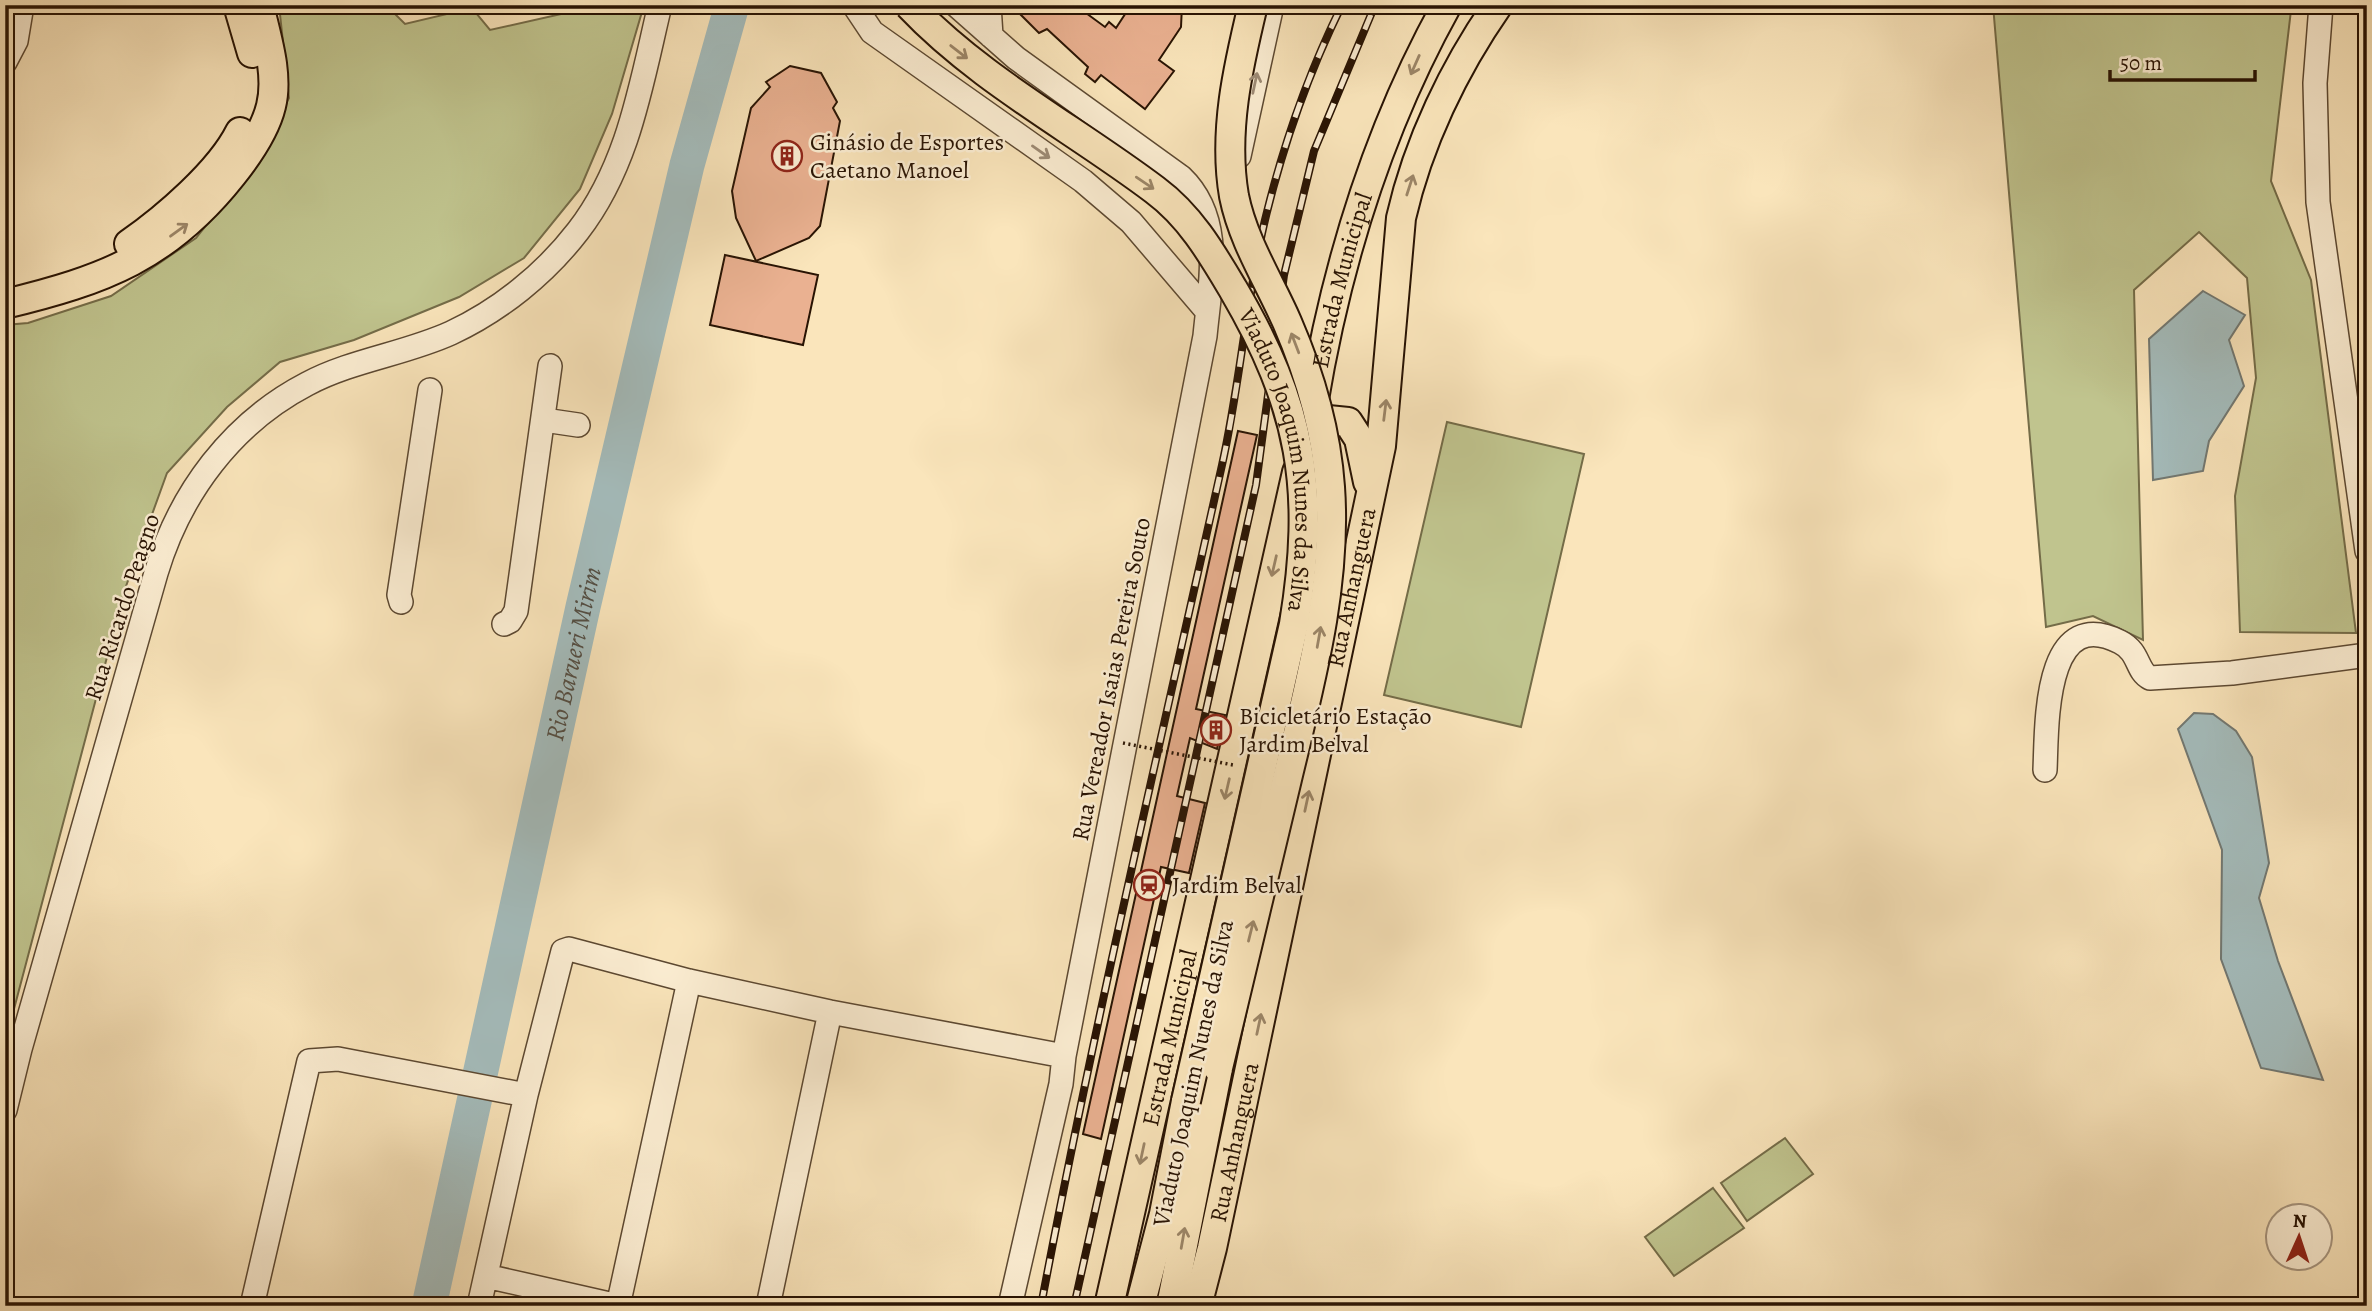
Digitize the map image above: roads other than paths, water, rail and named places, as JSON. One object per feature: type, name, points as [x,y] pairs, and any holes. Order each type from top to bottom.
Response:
[{"type":"main road","points":[[5,290],[66,274],[108,257],[173,209],[220,159],[238,136],[255,102],[255,71],[238,5]]},
{"type":"main road","points":[[5,304],[76,287],[116,270],[187,225],[217,194],[255,145],[271,107],[272,69],[260,5]]},
{"type":"main road","name":"Viaduto Joaquim Nunes da Silva","points":[[909,5],[937,34],[975,64],[1155,190],[1185,218],[1217,262],[1262,339],[1283,391],[1300,449],[1306,500],[1303,570],[1294,624],[1186,1101],[1164,1214],[1140,1306]]},
{"type":"main road","name":"Viaduto Joaquim Nunes da Silva","points":[[1171,1306],[1218,1068],[1309,689],[1329,579],[1332,536],[1328,459],[1310,382],[1287,324],[1242,227],[1234,196],[1231,125],[1253,5]]},
{"type":"main road","name":"Estrada Municipal","points":[[1110,1306],[1233,765],[1272,576],[1306,436],[1326,327],[1348,246],[1399,100],[1447,5]]},
{"type":"main road","name":"Rua Anhanguera","points":[[1197,1306],[1212,1248],[1381,446],[1394,324],[1396,256],[1407,191],[1434,118],[1479,32],[1498,5]]},
{"type":"main road","points":[[1306,436],[1328,420],[1348,422],[1354,429],[1363,452],[1368,498]]},
{"type":"street","points":[[5,62],[16,41],[22,5]]},
{"type":"street","name":"Rua Ricardo Peagno","points":[[5,1110],[164,545],[184,502],[236,436],[280,400],[309,383],[359,362],[450,333],[495,308],[563,249],[592,211],[618,166],[629,135],[660,5]]},
{"type":"street","points":[[854,5],[872,32],[1083,181],[1121,214],[1208,302]]},
{"type":"street","name":"Rua Vereador Isaias Pereira Souto","points":[[956,5],[991,36],[1194,190],[1205,211],[1211,233],[1208,302],[1164,555],[1123,743],[1063,1056],[1061,1084],[1010,1306]]},
{"type":"street","points":[[989,5],[991,36]]},
{"type":"street","points":[[1208,302],[1272,5]]},
{"type":"street","points":[[2322,5],[2315,83],[2318,202],[2367,551]]},
{"type":"street","points":[[504,624],[510,621],[516,611],[550,366]]},
{"type":"street","points":[[401,601],[399,595],[430,390]]},
{"type":"street","points":[[544,420],[578,425]]},
{"type":"street","points":[[2045,770],[2048,699],[2054,670],[2076,640],[2089,634],[2119,641],[2133,650],[2142,673],[2150,678],[2232,673],[2367,655]]},
{"type":"street","points":[[479,1306],[517,1093],[563,951],[569,949],[689,981],[830,1012],[1063,1056]]},
{"type":"street","points":[[486,1276],[618,1306],[689,981]]},
{"type":"street","points":[[768,1306],[830,1012]]},
{"type":"street","points":[[251,1306],[309,1061],[338,1059],[517,1093]]},
{"type":"water","points":[[2203,291],[2245,315],[2229,340],[2244,386],[2209,441],[2203,471],[2153,480],[2149,339]]},
{"type":"water","points":[[2194,713],[2213,714],[2236,731],[2252,757],[2269,863],[2259,898],[2278,961],[2323,1080],[2261,1068],[2221,959],[2222,850],[2178,729]]},
{"type":"waterway","name":"Rio Barueri Mirim","points":[[429,1306],[583,607],[687,165],[732,5]]},
{"type":"railway","points":[[1041,1306],[1105,990],[1222,465],[1265,220],[1298,110],[1342,5]]},
{"type":"railway","points":[[1074,1306],[1256,485],[1284,275],[1314,151],[1375,5]]},
{"type":"place","name":"Ginásio de Esportes Caetano Manoel","points":[[787,156]]},
{"type":"place","name":"Bicicletário Estação Jardim Belval","points":[[1216,730]]},
{"type":"place","name":"Jardim Belval","points":[[1149,885]]}]
